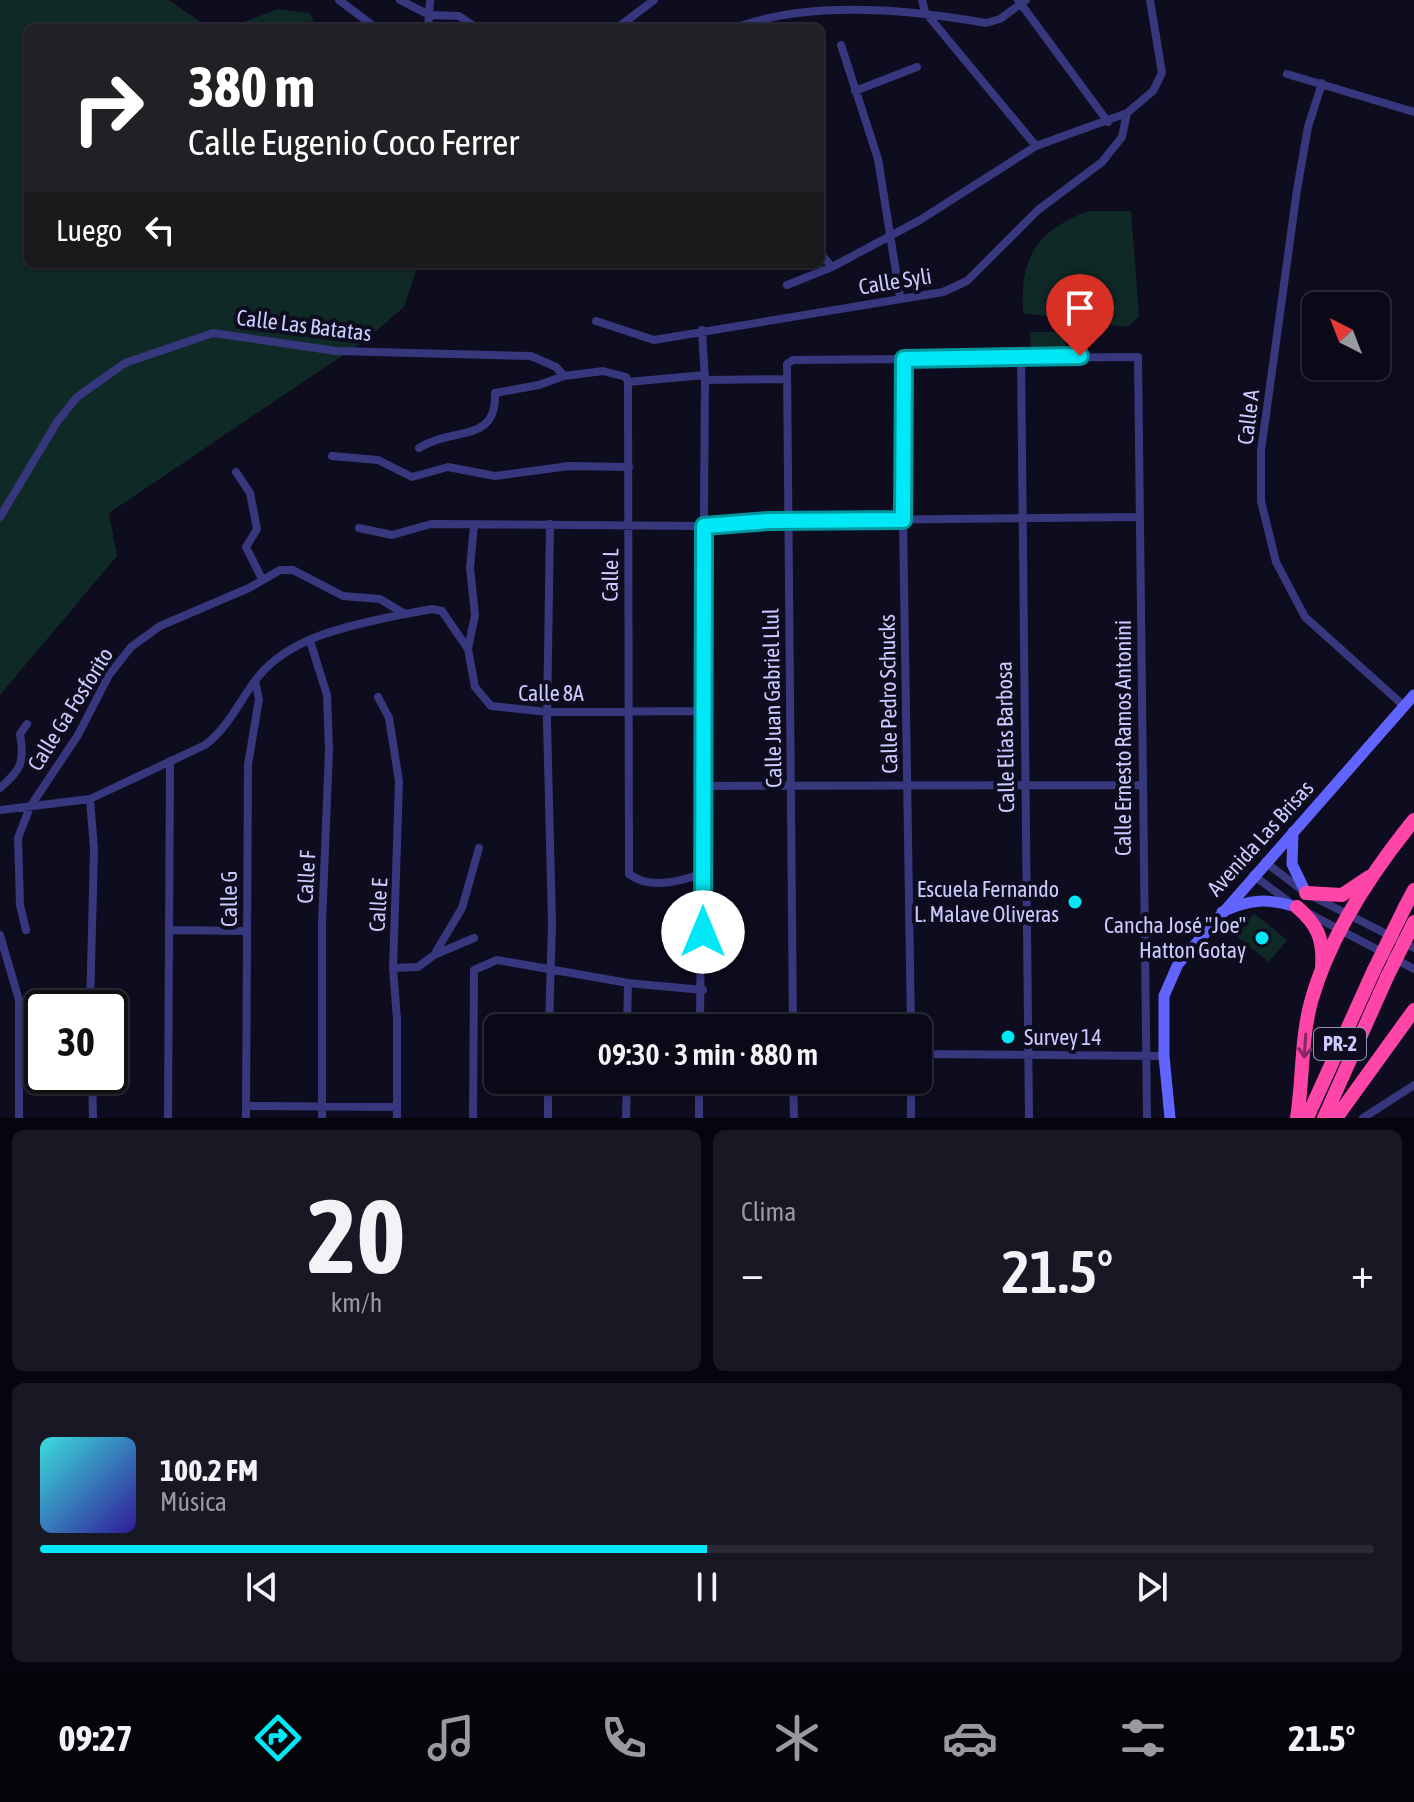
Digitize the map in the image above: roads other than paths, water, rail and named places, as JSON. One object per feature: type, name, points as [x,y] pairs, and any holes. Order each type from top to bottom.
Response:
[{"type":"highway","points":[[1297,1118],[1306,1023],[1322,973],[1341,930],[1376,872],[1414,820]]},
{"type":"highway","points":[[1306,893],[1342,895],[1376,872]]},
{"type":"highway","name":"PR-2","points":[[1324,1118],[1414,890]]},
{"type":"highway","points":[[1297,907],[1314,922],[1320,933],[1322,973]]},
{"type":"highway","name":"PR-2","points":[[1307,1118],[1380,974],[1414,922]]},
{"type":"highway","points":[[1336,1118],[1414,1010]]},
{"type":"street","points":[[339,0],[371,24]]},
{"type":"street","points":[[400,0],[429,15],[459,16],[471,24]]},
{"type":"street","points":[[428,24],[430,0]]},
{"type":"street","points":[[622,24],[654,0]]},
{"type":"street","points":[[745,24],[805,1],[842,0],[986,23],[1000,19],[1022,1],[1108,122]]},
{"type":"street","points":[[922,0],[925,12],[1036,146]]},
{"type":"street","points":[[787,285],[832,267],[892,234],[1036,146],[1127,113],[1153,91],[1162,73],[1150,0]]},
{"type":"street","points":[[841,45],[878,159],[900,297]]},
{"type":"street","points":[[855,91],[917,67]]},
{"type":"street","points":[[1287,74],[1414,112]]},
{"type":"street","name":"Calle A","points":[[1322,83],[1308,127],[1297,190],[1261,451],[1261,501],[1276,562],[1305,617],[1404,706]]},
{"type":"street","name":"Calle Syli","points":[[596,321],[654,340],[943,292],[967,281],[1038,210],[1102,162],[1122,137],[1127,113]]},
{"type":"street","points":[[824,258],[832,267]]},
{"type":"street","points":[[701,1014],[705,377],[702,330]]},
{"type":"street","name":"Calle Las Batatas","points":[[0,517],[57,422],[77,397],[125,363],[213,333],[336,351],[531,356],[556,367],[564,376]]},
{"type":"street","points":[[904,359],[1021,356]]},
{"type":"street","name":"Calle Ernesto Ramos Antonini","points":[[1021,356],[1138,357],[1147,1118]]},
{"type":"street","name":"Calle Elías Barbosa","points":[[1021,356],[1023,788],[1029,1118]]},
{"type":"street","name":"Calle Juan Gabriel Llul","points":[[793,1014],[787,368],[793,360],[904,359]]},
{"type":"street","name":"Calle Pedro Schucks","points":[[904,359],[903,520],[911,1014]]},
{"type":"street","points":[[419,448],[437,437],[479,429],[490,420],[495,410],[495,393],[539,385],[564,376],[603,371],[626,377],[628,382],[705,377],[786,379]]},
{"type":"street","name":"Calle L","points":[[628,382],[629,874],[638,881],[676,883],[703,873]]},
{"type":"street","points":[[332,456],[378,460],[412,477],[448,467],[495,476],[569,466],[629,467]]},
{"type":"street","points":[[236,472],[250,493],[257,529],[246,547],[262,579]]},
{"type":"street","points":[[359,528],[392,535],[431,524],[629,527],[1140,517]]},
{"type":"street","points":[[549,1014],[552,923],[548,712],[550,524]]},
{"type":"street","name":"Calle 8A","points":[[474,525],[470,568],[475,615],[468,649],[475,687],[491,706],[548,712],[704,711]]},
{"type":"street","name":"Calle Ga Fosforito","points":[[26,930],[20,905],[18,838],[30,807],[78,735],[109,675],[131,647],[160,626],[249,588],[280,570],[293,570],[343,596],[380,599],[405,614]]},
{"type":"street","points":[[0,810],[90,799],[205,745],[222,733],[255,681],[273,660],[339,628],[432,609],[442,611],[468,649]]},
{"type":"street","name":"Calle F","points":[[310,641],[327,695],[329,750],[322,924],[322,1113]]},
{"type":"street","name":"Calle G","points":[[246,1118],[248,765],[259,699],[255,681]]},
{"type":"street","name":"Avenida Las Brisas","points":[[1170,1118],[1164,1056],[1164,996],[1178,964],[1218,914],[1414,695]]},
{"type":"street","name":"Calle E","points":[[378,697],[389,718],[399,781],[393,968],[397,1019],[397,1118]]},
{"type":"street","points":[[0,788],[20,771],[24,759],[20,734],[27,724]]},
{"type":"street","points":[[168,1118],[170,761]]},
{"type":"street","points":[[703,786],[1023,788],[1141,785]]},
{"type":"street","points":[[90,799],[94,849],[90,990]]},
{"type":"street","points":[[1293,832],[1290,854],[1306,893]]},
{"type":"street","points":[[434,955],[462,908],[479,848]]},
{"type":"street","points":[[1265,862],[1306,893],[1414,948]]},
{"type":"street","points":[[1253,875],[1297,907],[1414,969]]},
{"type":"street","points":[[1218,914],[1248,900],[1267,899],[1297,907]]},
{"type":"street","points":[[171,930],[247,931]]},
{"type":"street","points":[[0,935],[19,1000],[19,1118]]},
{"type":"street","points":[[393,968],[418,967],[434,955],[474,938]]},
{"type":"street","points":[[473,1118],[474,970],[497,960],[628,983],[703,990]]},
{"type":"street","points":[[627,1014],[628,983]]},
{"type":"street","points":[[932,1054],[1146,1053],[1164,1056]]},
{"type":"street","points":[[1363,1118],[1414,1085]]},
{"type":"street","points":[[92,1094],[93,1118]]},
{"type":"street","points":[[548,1094],[548,1118]]},
{"type":"street","points":[[626,1118],[627,1094]]},
{"type":"street","points":[[699,1094],[699,1118]]},
{"type":"street","points":[[793,1094],[794,1118]]},
{"type":"street","points":[[911,1094],[911,1118]]},
{"type":"street","points":[[246,1106],[322,1113],[397,1107]]},
{"type":"place","name":"Escuela Fernando L. Malave Oliveras","points":[[1075,902]]},
{"type":"place","name":"Cancha José \"Joe\" Hatton Gotay","points":[[1262,938]]},
{"type":"place","name":"Survey 14","points":[[1008,1037]]}]
